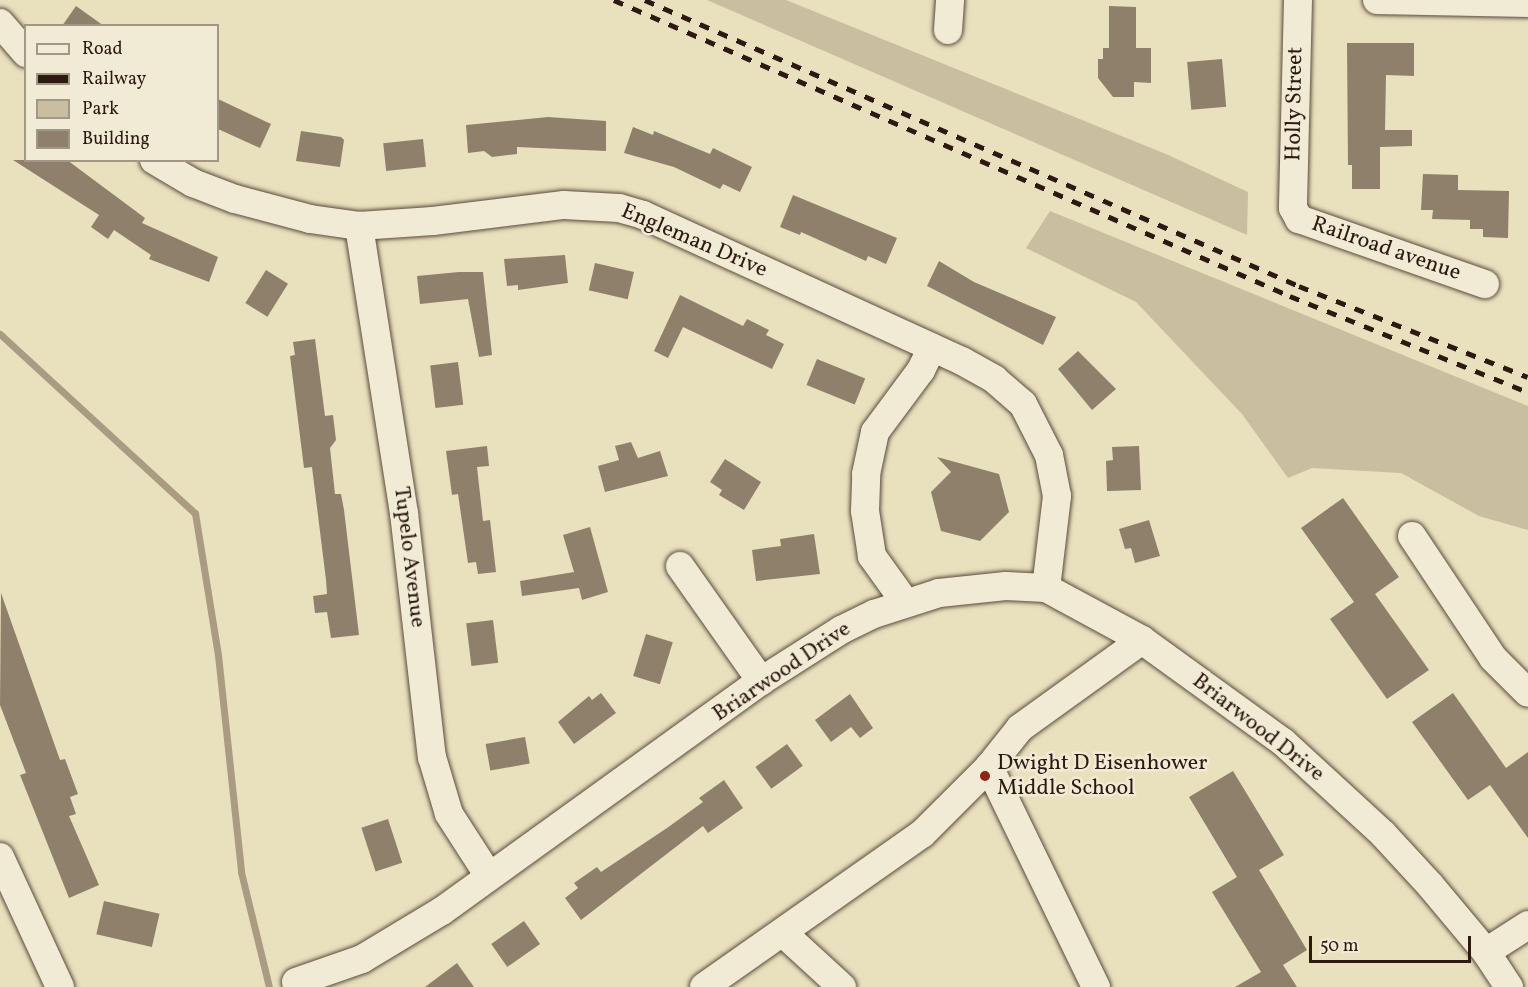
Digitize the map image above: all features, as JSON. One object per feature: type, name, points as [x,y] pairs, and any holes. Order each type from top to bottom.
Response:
[{"type":"street","points":[[948,30],[950,0]]},
{"type":"street","name":"Holly Street","points":[[1293,208],[1298,0]]},
{"type":"street","points":[[1377,0],[1528,3]]},
{"type":"street","points":[[0,23],[24,51]]},
{"type":"street","name":"Engleman Drive","points":[[157,162],[193,183],[235,199],[310,219],[359,226],[433,221],[564,205],[619,208],[644,215],[932,347],[999,382],[1023,404],[1040,430],[1050,455],[1057,496],[1046,588]]},
{"type":"street","name":"Railroad avenue","points":[[1293,208],[1299,219],[1485,284]]},
{"type":"street","name":"Tupelo Avenue","points":[[359,226],[404,513],[432,757],[449,814],[489,876]]},
{"type":"street","points":[[905,602],[872,556],[865,511],[866,474],[874,432],[921,370],[932,347]]},
{"type":"street","points":[[1412,536],[1494,658],[1528,693]]},
{"type":"street","points":[[681,566],[761,681]]},
{"type":"street","name":"Briarwood Drive","points":[[296,982],[363,959],[442,911],[761,681],[841,630],[905,602],[975,587],[1046,588],[1142,640],[1283,742],[1336,789],[1430,885],[1486,952],[1509,987]]},
{"type":"street","points":[[704,987],[922,834],[989,767],[1020,728],[1142,640]]},
{"type":"street","points":[[989,767],[1096,987]]},
{"type":"street","points":[[0,857],[60,987]]},
{"type":"street","points":[[1486,952],[1528,926]]},
{"type":"street","points":[[783,933],[842,987]]},
{"type":"green space","points":[[707,0],[786,0],[1166,154],[1248,192],[1247,235]]},
{"type":"green space","points":[[1050,211],[1528,406],[1528,530],[1479,516],[1401,473],[1312,468],[1288,478],[1242,414],[1136,302],[1026,248]]},
{"type":"building","points":[[76,6],[101,24],[63,24]]},
{"type":"building","points":[[1109,6],[1136,7],[1136,48],[1151,48],[1151,83],[1134,82],[1134,97],[1113,97],[1098,78],[1098,59],[1103,59],[1103,48],[1109,48]]},
{"type":"building","points":[[1347,43],[1414,43],[1414,76],[1386,75],[1385,130],[1412,130],[1412,146],[1380,147],[1380,189],[1352,189],[1352,165],[1348,165]]},
{"type":"building","points":[[1222,59],[1226,107],[1191,110],[1187,62]]},
{"type":"building","points":[[219,99],[271,124],[260,148],[219,129]]},
{"type":"building","points":[[548,117],[606,121],[606,151],[517,147],[517,154],[492,157],[484,151],[468,153],[466,125]]},
{"type":"building","points":[[633,127],[653,135],[654,131],[710,154],[713,148],[752,167],[740,192],[723,184],[720,189],[674,167],[624,153]]},
{"type":"building","points":[[301,131],[341,137],[344,140],[340,167],[296,161]]},
{"type":"building","points":[[423,139],[426,167],[386,171],[383,143]]},
{"type":"building","points":[[13,160],[70,162],[145,218],[142,223],[218,257],[209,282],[149,259],[151,255],[114,230],[108,239],[91,227],[99,215]]},
{"type":"building","points":[[1423,174],[1458,175],[1458,190],[1509,191],[1508,238],[1483,237],[1483,229],[1470,229],[1470,220],[1432,219],[1433,210],[1421,210]]},
{"type":"building","points":[[793,195],[897,238],[886,264],[868,256],[866,261],[801,232],[800,235],[780,227]]},
{"type":"building","points":[[565,255],[568,283],[518,290],[518,285],[507,286],[504,259]]},
{"type":"building","points":[[939,261],[974,282],[1056,317],[1043,345],[927,286]]},
{"type":"building","points":[[595,263],[634,272],[628,299],[589,290]]},
{"type":"building","points":[[266,270],[288,284],[267,317],[245,303]]},
{"type":"building","points":[[483,272],[492,355],[479,357],[468,299],[420,304],[417,276]]},
{"type":"building","points":[[680,295],[743,326],[747,319],[769,330],[766,335],[784,344],[772,369],[683,327],[668,358],[654,351]]},
{"type":"building","points":[[315,339],[325,416],[333,415],[336,440],[330,448],[335,494],[341,494],[344,510],[359,635],[331,638],[327,612],[315,613],[313,596],[327,594],[326,580],[312,467],[304,468],[290,356],[295,355],[293,342]]},
{"type":"building","points":[[1078,351],[1116,389],[1092,410],[1058,369]]},
{"type":"building","points":[[817,359],[865,378],[855,404],[807,385]]},
{"type":"building","points":[[458,362],[463,405],[435,408],[430,365]]},
{"type":"building","points":[[631,442],[638,458],[660,451],[668,476],[605,492],[598,466],[619,460],[615,446]]},
{"type":"building","points":[[487,446],[489,466],[477,467],[483,521],[490,520],[496,572],[478,574],[476,562],[468,563],[458,494],[452,495],[446,451]]},
{"type":"building","points":[[1139,446],[1141,490],[1107,491],[1106,461],[1113,460],[1112,447]]},
{"type":"building","points":[[937,457],[999,474],[1009,512],[980,541],[941,531],[931,492],[951,472]]},
{"type":"building","points":[[725,459],[761,482],[744,510],[719,495],[722,490],[710,482]]},
{"type":"building","points":[[1343,498],[1399,577],[1375,594],[1429,670],[1387,699],[1330,619],[1354,602],[1301,528]]},
{"type":"building","points":[[1149,520],[1160,556],[1135,563],[1131,548],[1125,549],[1119,529]]},
{"type":"building","points":[[590,527],[608,592],[582,600],[579,588],[522,596],[520,581],[574,572],[563,535]]},
{"type":"building","points":[[814,534],[820,574],[756,581],[752,550],[781,546],[780,539]]},
{"type":"building","points":[[1,593],[60,760],[65,759],[78,794],[70,797],[76,814],[69,816],[99,885],[69,898],[20,775],[26,773],[0,705]]},
{"type":"building","points":[[493,620],[498,663],[471,666],[466,623]]},
{"type":"building","points":[[646,634],[673,642],[660,684],[633,676]]},
{"type":"building","points":[[601,693],[616,713],[574,744],[558,722],[589,696],[592,700]]},
{"type":"building","points":[[1453,693],[1506,768],[1528,752],[1528,838],[1490,785],[1468,800],[1412,722]]},
{"type":"building","points":[[850,694],[873,728],[860,738],[851,727],[831,742],[815,720]]},
{"type":"building","points":[[525,737],[530,764],[490,771],[486,744]]},
{"type":"building","points":[[787,744],[803,766],[771,789],[755,767]]},
{"type":"building","points":[[1233,771],[1284,855],[1259,870],[1307,950],[1283,965],[1297,987],[1235,987],[1261,972],[1212,892],[1237,877],[1189,797]]},
{"type":"building","points":[[724,780],[743,808],[708,833],[703,826],[581,920],[565,898],[578,888],[574,883],[597,867],[601,872],[667,828],[703,802],[699,798]]},
{"type":"building","points":[[388,819],[402,863],[376,871],[361,828]]},
{"type":"building","points":[[104,901],[160,914],[152,947],[96,934]]},
{"type":"building","points":[[524,921],[540,944],[507,967],[491,944]]},
{"type":"building","points":[[457,963],[474,987],[425,987]]},
{"type":"waterway","points":[[0,334],[195,513],[218,655],[241,872],[269,987]]},
{"type":"railway","points":[[614,0],[1290,296],[1528,392]]},
{"type":"railway","points":[[645,0],[1299,286],[1528,377]]},
{"type":"place","name":"Dwight D Eisenhower Middle School","points":[[985,776]]}]
